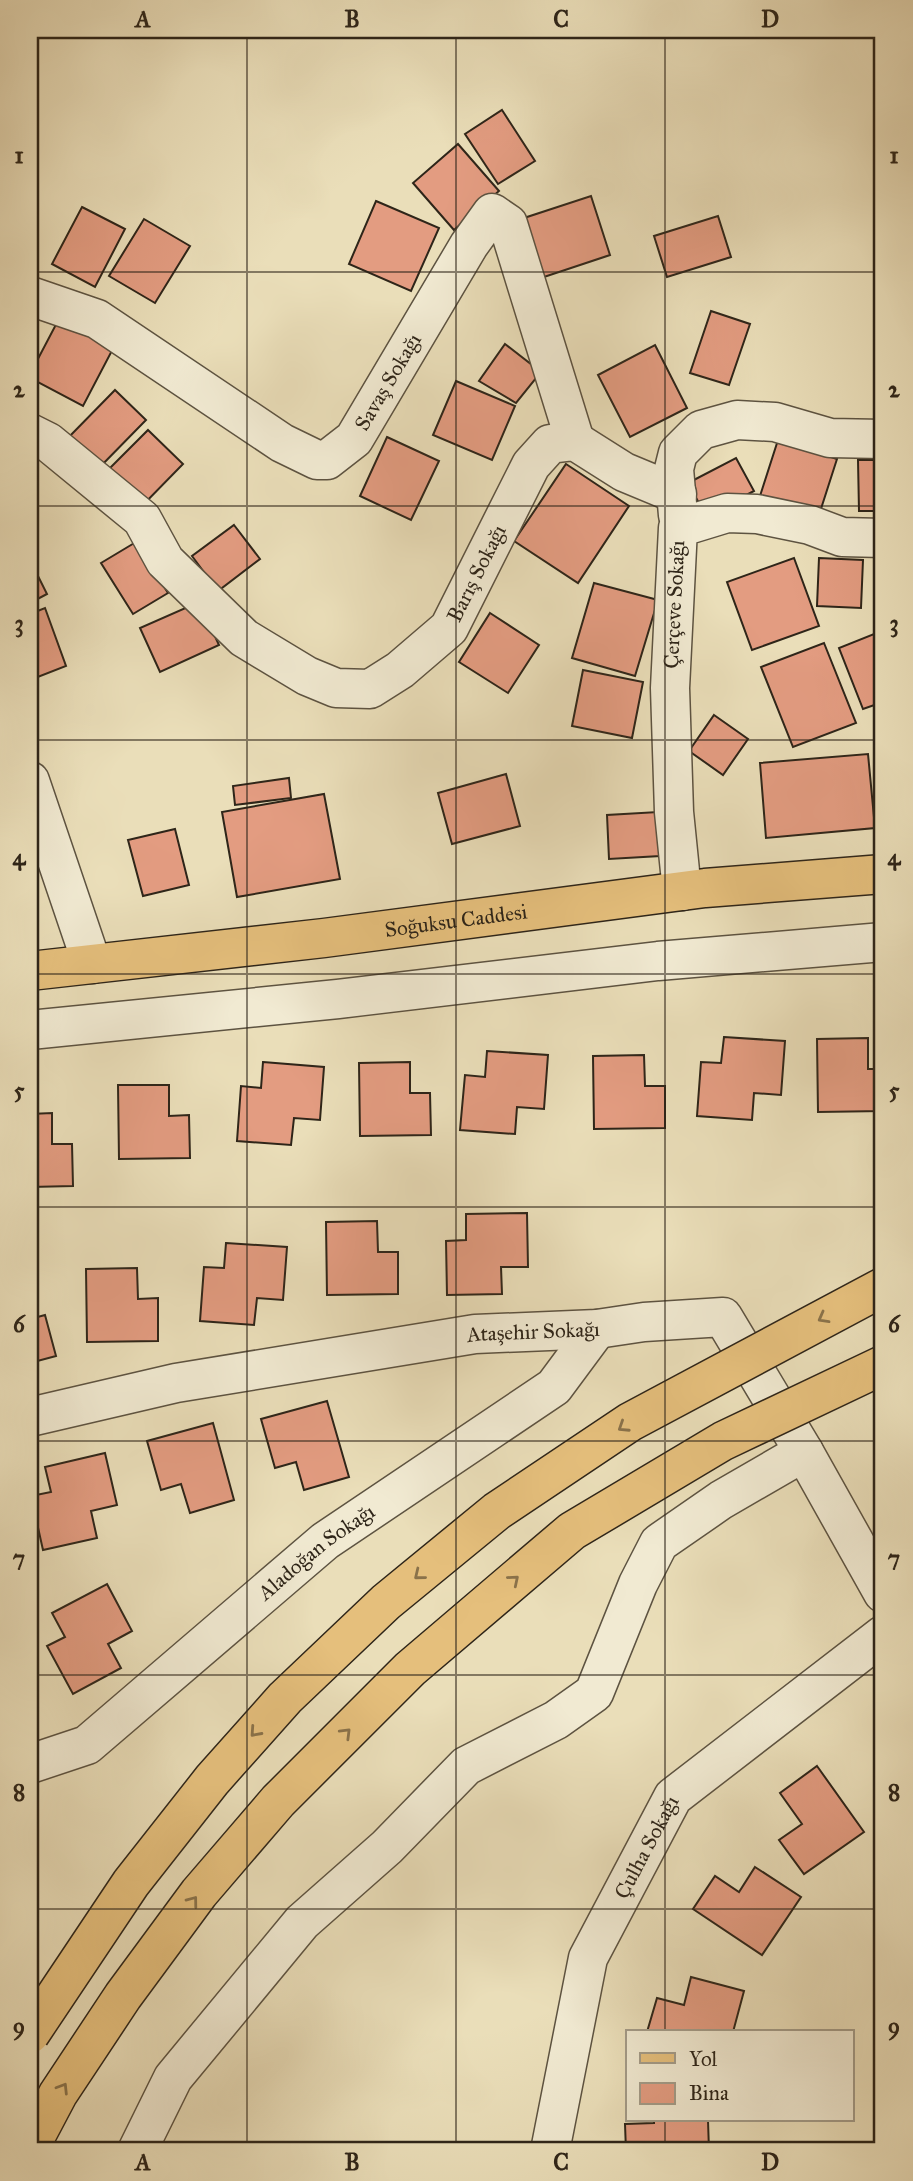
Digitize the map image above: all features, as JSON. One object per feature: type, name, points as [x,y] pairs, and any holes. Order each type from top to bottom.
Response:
[{"type":"main road","name":"Soğuksu Caddesi","points":[[30,971],[324,938],[682,891],[883,874]]},
{"type":"main road","points":[[30,2034],[131,1883],[212,1780],[285,1698],[386,1602],[497,1511],[630,1422],[883,1287]]},
{"type":"main road","points":[[30,2147],[58,2094],[123,1996],[199,1893],[278,1801],[410,1669],[572,1531],[723,1441],[883,1364]]},
{"type":"street","name":"Savaş Sokağı","points":[[30,296],[97,319],[282,443],[317,460],[327,460],[354,439],[492,213],[508,224],[575,441]]},
{"type":"street","points":[[678,511],[674,469],[678,453],[701,430],[737,420],[775,422],[830,438],[883,439]]},
{"type":"street","name":"Barış Sokağı","points":[[30,433],[48,442],[142,519],[165,561],[244,638],[307,676],[326,684],[336,688],[370,689],[400,670],[449,628],[531,465],[550,444],[575,441]]},
{"type":"street","points":[[575,441],[678,511]]},
{"type":"street","name":"Çerçeve Sokağı","points":[[682,891],[674,812],[670,688],[678,511],[757,514],[810,525],[842,537],[883,538]]},
{"type":"street","points":[[30,781],[92,964]]},
{"type":"street","points":[[30,1030],[338,999],[658,961],[883,942]]},
{"type":"street","name":"Ataşehir Sokağı","points":[[30,1417],[176,1383],[461,1337],[597,1329],[644,1322],[723,1317],[804,1452],[883,1593]]},
{"type":"street","name":"Aladoğan Sokağı","points":[[30,1764],[87,1745],[325,1541],[554,1387],[597,1329]]},
{"type":"street","points":[[137,2151],[173,2078],[302,1922],[387,1847],[466,1766],[556,1720],[594,1693],[638,1584],[659,1543],[721,1500],[804,1452]]},
{"type":"street","name":"Çulha Sokağı","points":[[550,2151],[588,1958],[673,1797],[883,1635]]},
{"type":"building","points":[[502,110],[535,161],[498,184],[465,134]]},
{"type":"building","points":[[458,144],[499,191],[454,230],[413,183]]},
{"type":"building","points":[[591,196],[610,255],[541,278],[521,219]]},
{"type":"building","points":[[376,201],[439,228],[411,291],[349,264]]},
{"type":"building","points":[[82,207],[125,229],[95,287],[52,264]]},
{"type":"building","points":[[718,216],[731,257],[667,277],[654,236]]},
{"type":"building","points":[[144,219],[190,246],[155,303],[109,276]]},
{"type":"building","points":[[711,311],[750,324],[729,385],[690,373]]},
{"type":"building","points":[[62,313],[117,341],[83,406],[30,378]]},
{"type":"building","points":[[505,344],[541,372],[516,403],[479,381]]},
{"type":"building","points":[[655,345],[687,408],[630,437],[598,375]]},
{"type":"building","points":[[456,381],[515,406],[492,460],[433,435]]},
{"type":"building","points":[[115,390],[146,420],[95,472],[64,442]]},
{"type":"building","points":[[148,430],[183,464],[138,510],[102,476]]},
{"type":"building","points":[[387,437],[439,461],[411,520],[360,496]]},
{"type":"building","points":[[778,440],[837,459],[819,515],[760,496]]},
{"type":"building","points":[[736,458],[754,491],[706,516],[688,483]]},
{"type":"building","points":[[858,460],[883,460],[883,511],[859,511]]},
{"type":"building","points":[[566,464],[629,506],[578,583],[514,541]]},
{"type":"building","points":[[234,525],[260,559],[218,591],[192,556]]},
{"type":"building","points":[[136,542],[168,593],[133,614],[101,563]]},
{"type":"building","points":[[794,558],[819,626],[752,650],[727,582]]},
{"type":"building","points":[[819,558],[863,560],[861,608],[817,606]]},
{"type":"building","points":[[30,560],[47,594],[30,603]]},
{"type":"building","points":[[594,583],[658,600],[635,676],[572,658]]},
{"type":"building","points":[[199,602],[219,645],[160,672],[140,628]]},
{"type":"building","points":[[45,608],[66,666],[30,680],[30,614]]},
{"type":"building","points":[[490,613],[539,645],[508,693],[459,662]]},
{"type":"building","points":[[879,632],[883,644],[883,702],[863,709],[839,648]]},
{"type":"building","points":[[824,643],[856,723],[793,747],[761,667]]},
{"type":"building","points":[[583,670],[643,682],[632,738],[572,726]]},
{"type":"building","points":[[714,715],[748,739],[723,775],[689,751]]},
{"type":"building","points":[[868,754],[875,828],[766,838],[760,763]]},
{"type":"building","points":[[506,774],[520,826],[452,844],[438,793]]},
{"type":"building","points":[[289,778],[291,798],[235,805],[233,786]]},
{"type":"building","points":[[324,794],[340,879],[237,897],[222,812]]},
{"type":"building","points":[[658,812],[660,856],[609,859],[607,815]]},
{"type":"building","points":[[175,829],[189,885],[143,896],[128,840]]},
{"type":"building","points":[[724,1037],[785,1041],[781,1095],[754,1093],[752,1120],[697,1116],[701,1062],[721,1063]]},
{"type":"building","points":[[868,1038],[868,1069],[883,1069],[883,1111],[818,1112],[817,1039]]},
{"type":"building","points":[[487,1051],[548,1055],[544,1109],[517,1107],[515,1134],[460,1130],[465,1075],[485,1077]]},
{"type":"building","points":[[644,1055],[645,1086],[665,1086],[665,1128],[594,1129],[593,1056]]},
{"type":"building","points":[[263,1062],[324,1067],[320,1120],[294,1118],[291,1145],[237,1141],[241,1086],[261,1088]]},
{"type":"building","points":[[410,1062],[410,1093],[430,1093],[431,1135],[360,1136],[359,1063]]},
{"type":"building","points":[[118,1085],[169,1085],[169,1116],[189,1115],[190,1158],[119,1159]]},
{"type":"building","points":[[52,1113],[52,1144],[72,1144],[73,1186],[30,1187],[30,1114]]},
{"type":"building","points":[[527,1213],[528,1267],[501,1267],[502,1294],[447,1295],[446,1241],[466,1240],[466,1214]]},
{"type":"building","points":[[377,1221],[378,1252],[398,1252],[398,1294],[327,1295],[326,1222]]},
{"type":"building","points":[[226,1243],[287,1247],[283,1300],[257,1298],[254,1325],[200,1321],[204,1267],[224,1268]]},
{"type":"building","points":[[137,1268],[138,1299],[158,1298],[158,1341],[87,1342],[86,1269]]},
{"type":"building","points":[[45,1315],[56,1356],[30,1363],[30,1319]]},
{"type":"building","points":[[327,1401],[349,1477],[304,1490],[296,1462],[275,1468],[261,1419]]},
{"type":"building","points":[[213,1423],[234,1500],[190,1513],[181,1484],[161,1490],[147,1441]]},
{"type":"building","points":[[105,1453],[117,1505],[91,1511],[97,1538],[43,1550],[31,1496],[51,1492],[45,1467]]},
{"type":"building","points":[[107,1584],[132,1631],[108,1644],[121,1668],[73,1694],[47,1646],[65,1637],[52,1613]]},
{"type":"building","points":[[817,1766],[864,1832],[804,1874],[779,1840],[802,1824],[780,1793]]},
{"type":"building","points":[[755,1867],[801,1897],[762,1955],[693,1909],[715,1876],[739,1892]]},
{"type":"building","points":[[691,1977],[744,1991],[734,2030],[648,2030],[657,1998],[684,2005]]},
{"type":"building","points":[[708,2122],[709,2151],[626,2151],[625,2124]]}]
